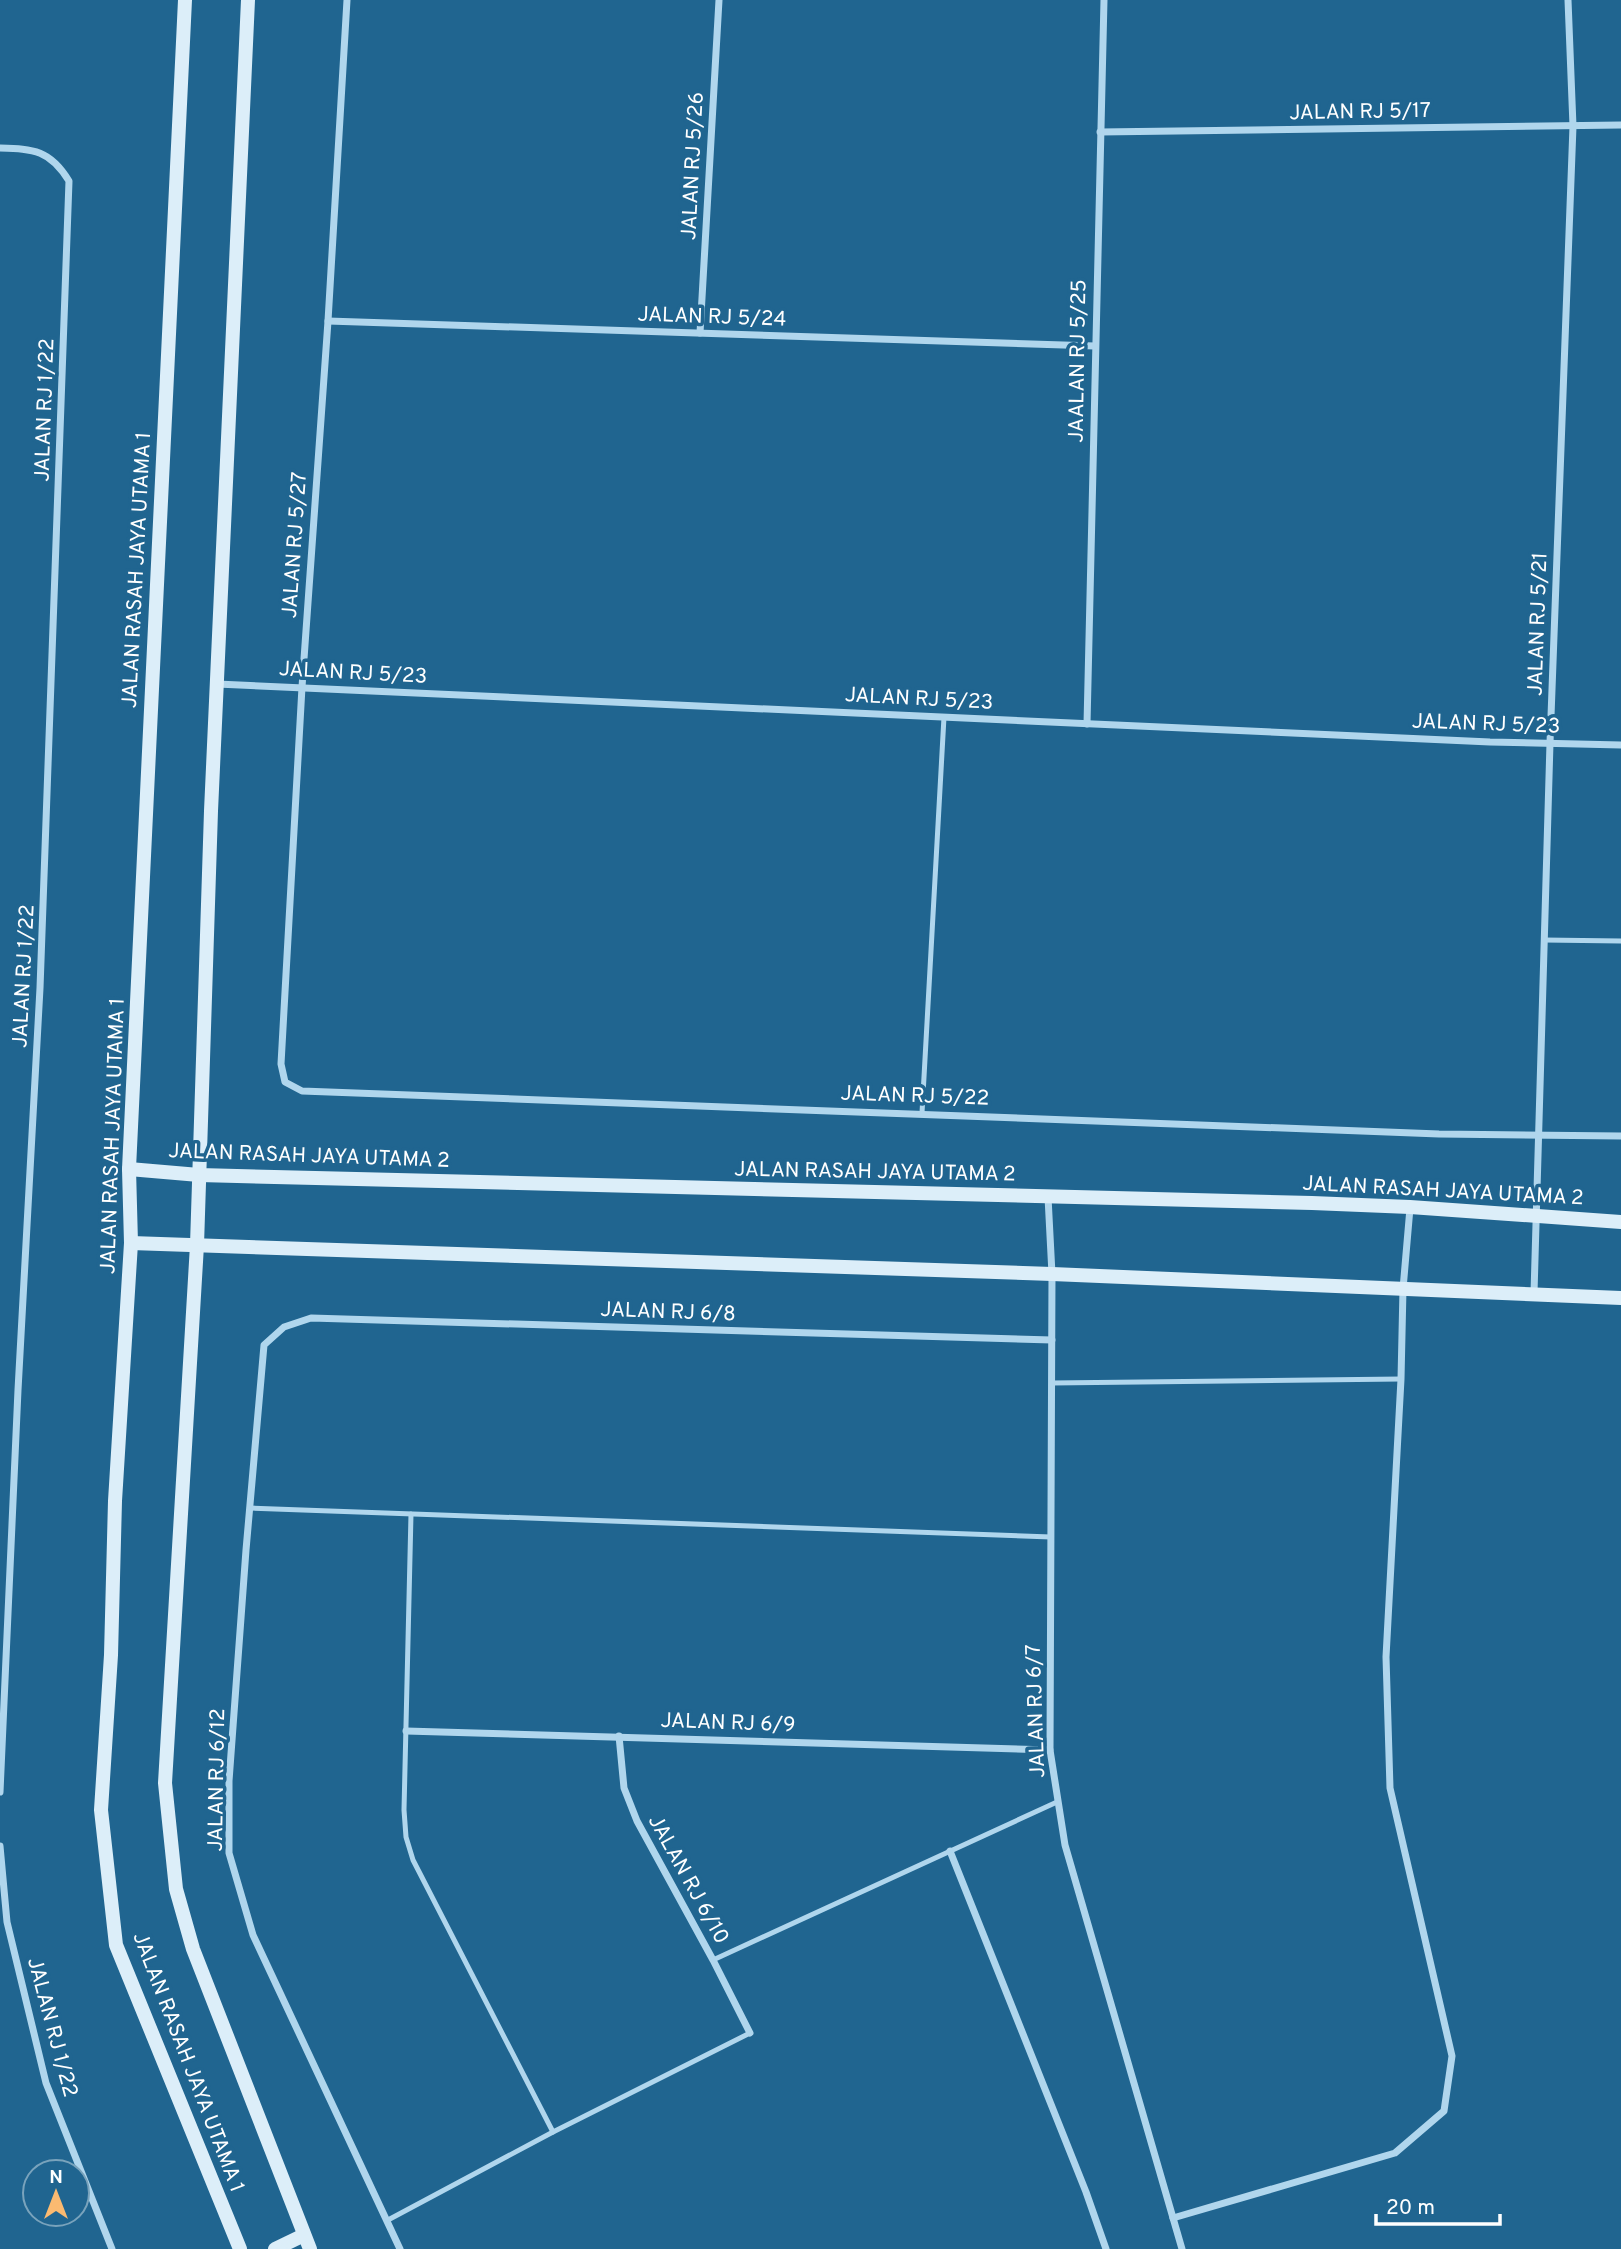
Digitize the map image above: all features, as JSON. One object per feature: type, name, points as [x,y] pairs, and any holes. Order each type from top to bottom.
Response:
[{"type":"main road","name":"JALAN RASAH JAYA UTAMA 1","points":[[186,0],[129,1169],[131,1243],[101,1810],[116,1945],[240,2249]]},
{"type":"main road","name":"JALAN RASAH JAYA UTAMA 1","points":[[248,0],[216,684],[197,1245],[165,1783],[176,1889],[193,1949],[307,2242]]},
{"type":"main road","name":"JALAN RASAH JAYA UTAMA 2","points":[[129,1169],[199,1175],[1410,1207],[1621,1222]]},
{"type":"main road","points":[[131,1243],[1052,1274],[1621,1298]]},
{"type":"main road","points":[[275,2249],[307,2242]]},
{"type":"street","name":"JALAN RJ 5/27","points":[[293,1088],[285,1082],[281,1064],[302,687],[347,0]]},
{"type":"street","name":"JALAN RJ 5/26","points":[[700,333],[719,0]]},
{"type":"street","name":"JAALAN RJ 5/25","points":[[1087,723],[1104,0]]},
{"type":"street","name":"JALAN RJ 5/21","points":[[1534,1293],[1550,743],[1573,126],[1568,0]]},
{"type":"street","name":"JALAN RJ 5/17","points":[[1100,132],[1621,125]]},
{"type":"street","name":"JALAN RJ 1/22","points":[[0,148],[41,152],[59,165],[69,181],[40,988],[0,1792]]},
{"type":"street","name":"JALAN RJ 5/24","points":[[328,321],[1095,346]]},
{"type":"street","name":"JALAN RJ 5/23","points":[[216,684],[1621,745]]},
{"type":"street","name":"JALAN RJ 5/22","points":[[293,1088],[302,1091],[1439,1134],[1621,1136]]},
{"type":"street","name":"JALAN RJ 6/7","points":[[1048,1197],[1052,1274],[1050,1750],[1065,1845],[1182,2249]]},
{"type":"street","points":[[1173,2218],[1395,2153],[1444,2111],[1452,2056],[1390,1788],[1386,1657],[1401,1379],[1403,1289],[1410,1207]]},
{"type":"street","name":"JALAN RJ 6/8","points":[[284,1327],[311,1318],[1052,1340]]},
{"type":"street","name":"JALAN RJ 6/12","points":[[284,1327],[264,1345],[229,1781],[229,1853],[253,1935],[400,2249]]},
{"type":"street","name":"JALAN RJ 6/9","points":[[406,1731],[1050,1750]]},
{"type":"street","name":"JALAN RJ 6/10","points":[[619,1736],[624,1788],[637,1821],[750,2032]]},
{"type":"street","name":"JALAN RJ 1/22","points":[[0,1846],[7,1922],[46,2082],[112,2249]]},
{"type":"street","points":[[950,1852],[1086,2192],[1106,2249]]},
{"type":"lane","points":[[922,1113],[944,717]]},
{"type":"lane","points":[[1544,940],[1621,941]]},
{"type":"lane","points":[[1052,1383],[1401,1379]]},
{"type":"lane","points":[[250,1508],[1051,1537]]},
{"type":"lane","points":[[411,1514],[404,1810],[407,1837],[413,1860],[553,2132]]},
{"type":"lane","points":[[713,1960],[1057,1802]]},
{"type":"lane","points":[[388,2220],[750,2032]]}]
